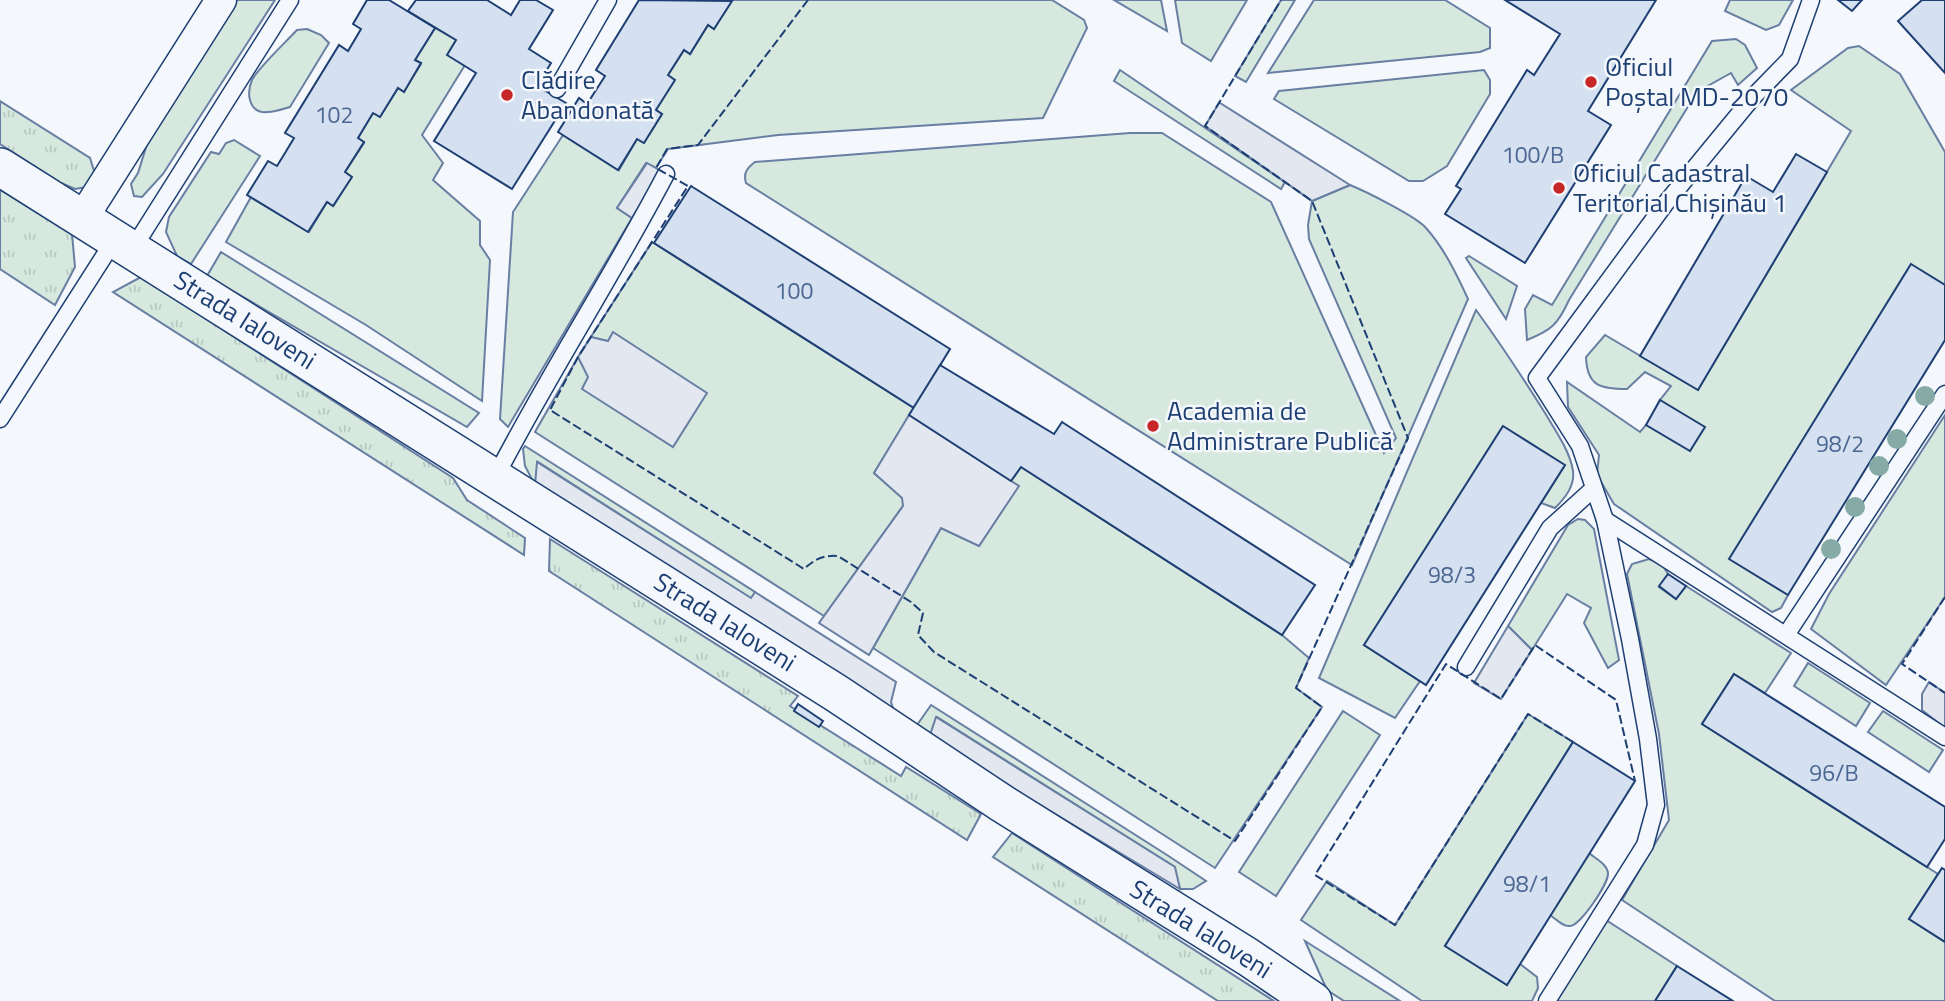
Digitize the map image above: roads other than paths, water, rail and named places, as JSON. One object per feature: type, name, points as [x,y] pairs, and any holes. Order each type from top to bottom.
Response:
[{"type":"street","points":[[82,219],[221,0]]},
{"type":"street","name":"Strada Ialoveni","points":[[0,167],[836,693],[1003,804],[1248,957],[1313,1001]]},
{"type":"lane","points":[[0,419],[123,245],[290,0]]},
{"type":"lane","points":[[557,89],[608,0]]},
{"type":"lane","points":[[1547,1001],[1645,845],[1656,805],[1633,652],[1605,520],[1580,446],[1537,378],[1665,204],[1753,97],[1790,59],[1811,0]]},
{"type":"lane","points":[[495,478],[531,410],[618,264],[666,174]]},
{"type":"lane","points":[[1786,635],[1945,394]]},
{"type":"lane","points":[[1466,667],[1550,527],[1593,489]]},
{"type":"lane","points":[[1605,520],[1945,737]]},
{"type":"place","name":"Oficiul Poștal MD-2070","points":[[1591,82]]},
{"type":"place","name":"Clădire Abandonată","points":[[507,95]]},
{"type":"place","name":"Oficiul Cadastral Teritorial Chișinău 1","points":[[1559,188]]},
{"type":"place","name":"Academia de Administrare Publică","points":[[1153,426]]}]
